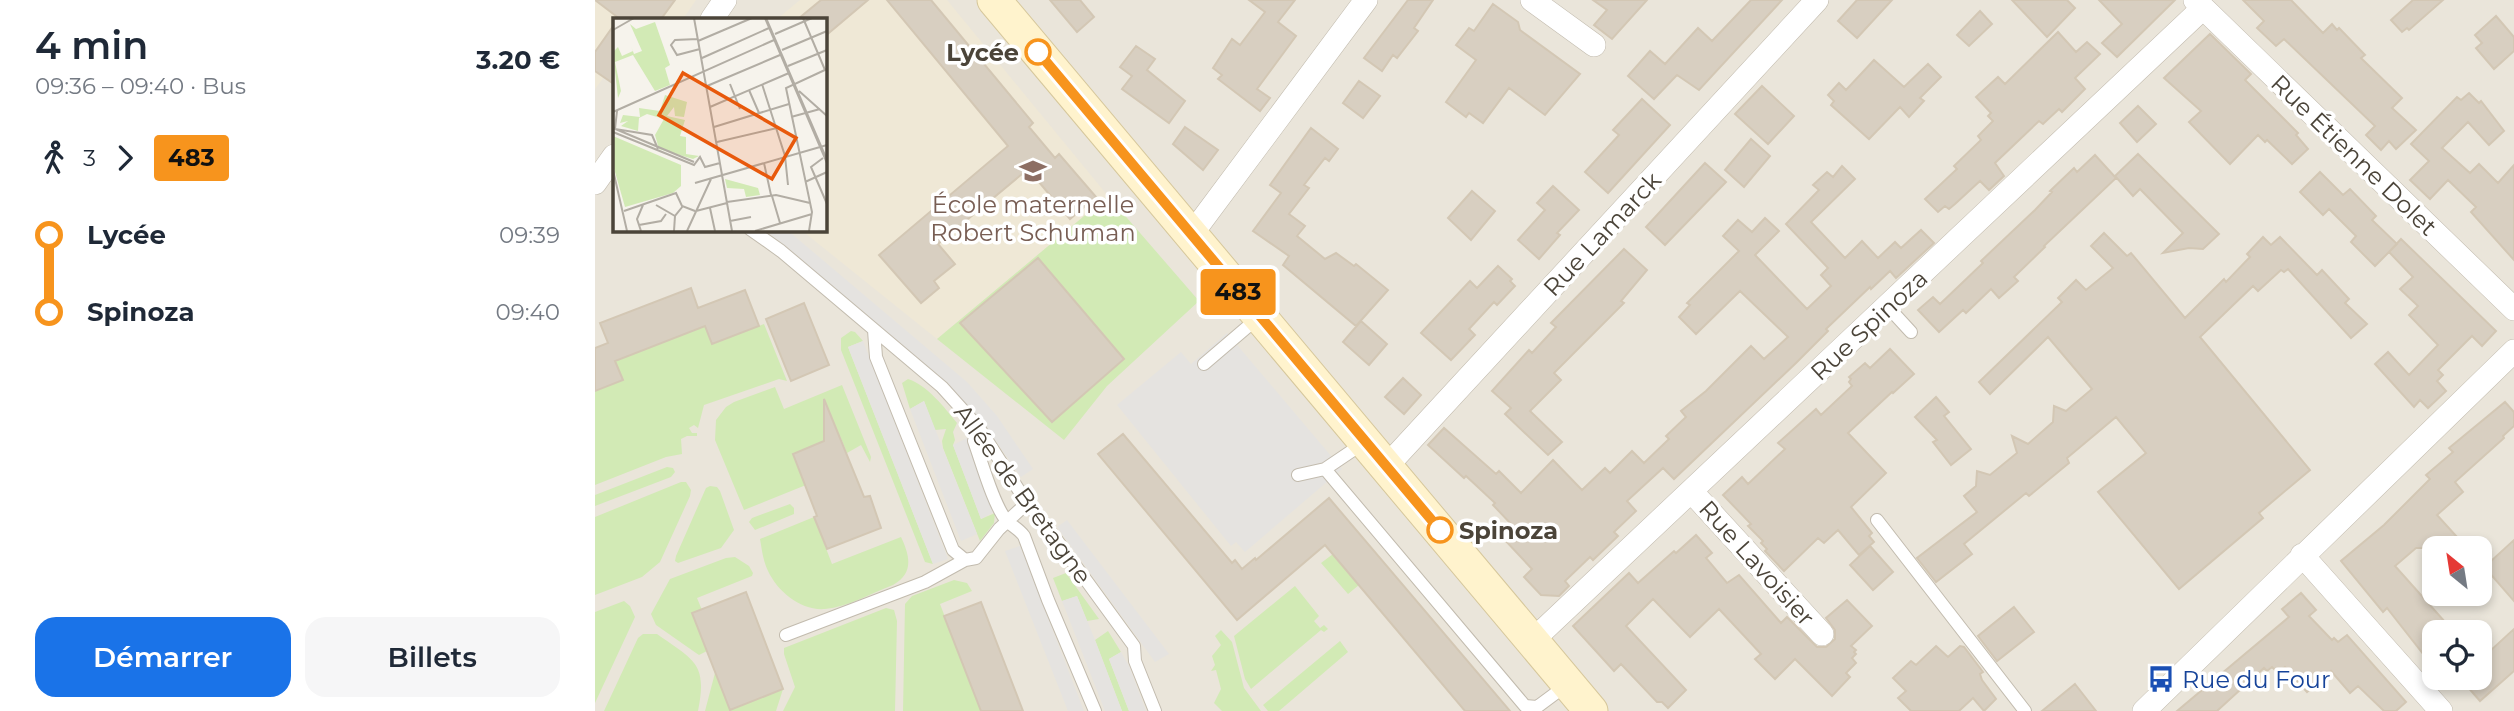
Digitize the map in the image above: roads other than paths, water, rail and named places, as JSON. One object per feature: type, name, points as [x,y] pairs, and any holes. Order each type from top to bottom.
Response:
[{"type":"street","points":[[713,18],[725,0]]},
{"type":"street","points":[[994,0],[1591,711]]},
{"type":"street","points":[[1191,235],[1366,0]]},
{"type":"street","points":[[1532,0],[1594,45]]},
{"type":"street","name":"Rue Lamarck","points":[[1386,467],[1817,0]]},
{"type":"street","name":"Rue Spinoza","points":[[1533,640],[1888,307],[2199,4]]},
{"type":"street","name":"Rue Étienne Dolet","points":[[2199,4],[2514,309]]},
{"type":"street","points":[[595,183],[613,157]]},
{"type":"street","points":[[2144,711],[2514,351]]},
{"type":"street","name":"Rue Lavoisier","points":[[1692,492],[1822,634]]},
{"type":"street","points":[[2302,555],[2441,711]]},
{"type":"lane","name":"Allée de Bretagne","points":[[753,231],[781,251],[941,387],[979,428],[1027,503],[1134,646],[1135,661],[1155,711]]},
{"type":"lane","points":[[1888,307],[1911,332]]},
{"type":"lane","points":[[1204,364],[1259,317]]},
{"type":"lane","points":[[874,330],[876,357],[904,421],[953,550],[965,560]]},
{"type":"lane","points":[[979,428],[974,441],[999,506],[1007,521],[1024,536],[1095,711]]},
{"type":"lane","points":[[1298,475],[1325,469],[1365,442]]},
{"type":"lane","points":[[1325,469],[1525,706],[1537,707],[1569,684]]},
{"type":"lane","points":[[786,635],[925,582],[965,560],[976,558],[1007,521],[1027,503]]},
{"type":"lane","points":[[1877,520],[2025,711]]},
{"type":"place","name":"Lycée","points":[[1038,52]]},
{"type":"place","name":"École maternelle Robert Schuman","points":[[1033,171]]},
{"type":"place","name":"Spinoza","points":[[1440,530]]},
{"type":"place","name":"Rue du Four","points":[[2161,679]]}]
